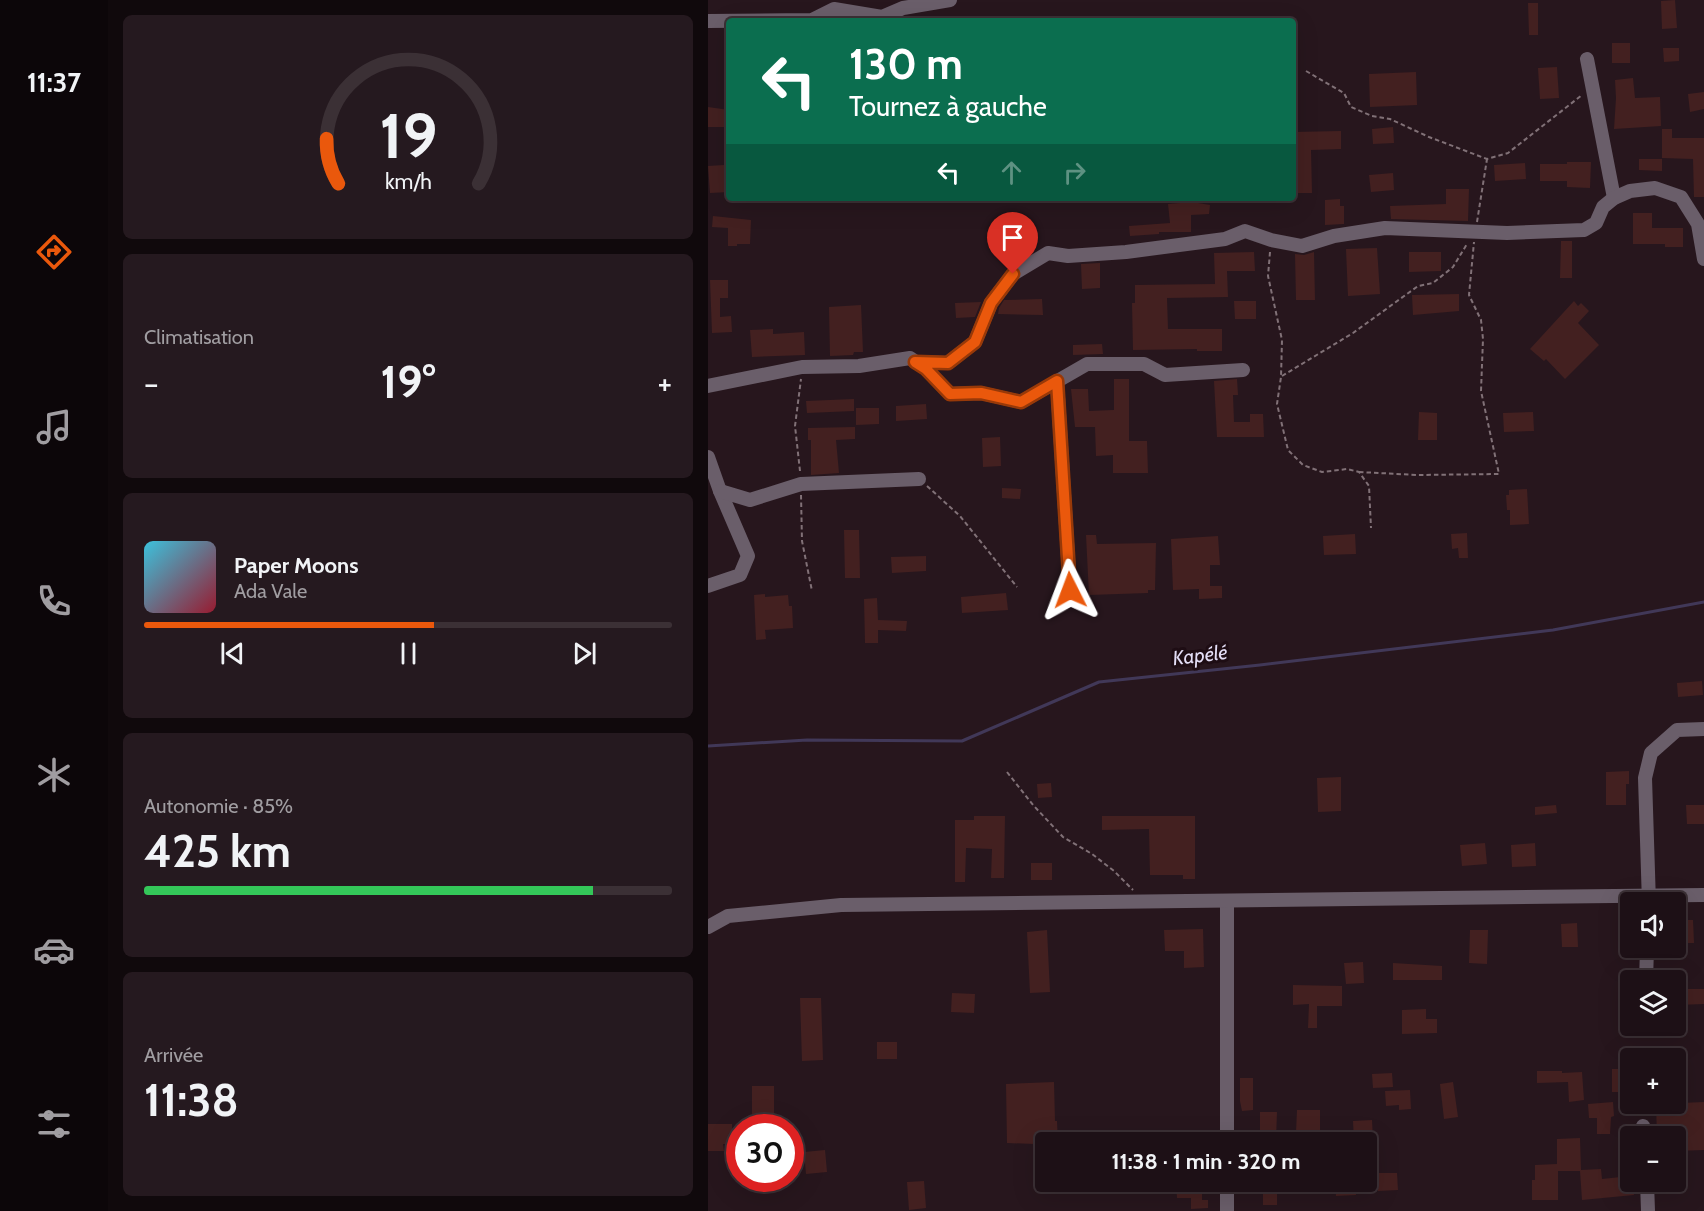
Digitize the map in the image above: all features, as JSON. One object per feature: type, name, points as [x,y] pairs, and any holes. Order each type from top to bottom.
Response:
[{"type":"street","points":[[816,18],[834,9],[882,16],[903,8],[950,0]]},
{"type":"street","points":[[708,21],[726,21]]},
{"type":"street","points":[[1587,59],[1614,198]]},
{"type":"street","points":[[915,362],[948,363],[975,342],[991,303],[1013,274],[1048,253],[1068,256],[1126,252],[1225,239],[1245,231],[1271,240],[1302,246],[1334,236],[1385,228],[1507,232],[1584,230],[1596,223],[1603,207],[1614,198],[1630,191],[1655,188],[1681,197],[1698,224],[1704,259]]},
{"type":"street","points":[[708,386],[802,367],[859,366],[910,358],[926,369],[950,394],[981,393],[1021,402],[1087,364],[1144,364],[1166,375],[1243,370]]},
{"type":"street","points":[[1057,381],[1070,590]]},
{"type":"street","points":[[708,457],[748,556],[740,575],[708,586]]},
{"type":"street","points":[[720,491],[750,500],[801,484],[919,479]]},
{"type":"street","points":[[1649,892],[1645,778],[1651,753],[1677,730],[1704,729]]},
{"type":"street","points":[[1686,897],[1704,895]]},
{"type":"street","points":[[708,927],[728,916],[841,905],[1620,900]]},
{"type":"street","points":[[1227,901],[1227,1132]]},
{"type":"street","points":[[1227,1192],[1227,1211]]},
{"type":"street","points":[[1647,1192],[1648,1211]]},
{"type":"path","points":[[1306,71],[1344,93],[1351,107],[1372,116],[1390,119],[1487,159],[1508,153],[1592,88]]},
{"type":"path","points":[[1271,240],[1268,276],[1282,340],[1281,377],[1277,404],[1288,450],[1303,465],[1322,472],[1347,469],[1359,472],[1418,475],[1499,474],[1481,391],[1483,339],[1481,320],[1469,295],[1475,231],[1487,159]]},
{"type":"path","points":[[1281,377],[1353,333],[1418,286],[1433,283],[1453,267],[1475,231]]},
{"type":"path","points":[[1359,472],[1369,486],[1371,528]]},
{"type":"path","points":[[919,479],[960,516],[1017,587]]},
{"type":"path","points":[[1007,772],[1033,805],[1063,837],[1092,854],[1114,871],[1146,902]]},
{"type":"building","points":[[1675,0],[1677,28],[1662,29],[1661,1]]},
{"type":"building","points":[[1528,3],[1538,3],[1538,35],[1529,35]]},
{"type":"building","points":[[1612,43],[1630,43],[1630,63],[1612,63]]},
{"type":"building","points":[[1663,48],[1679,48],[1679,61],[1664,62]]},
{"type":"building","points":[[1557,67],[1559,98],[1540,99],[1538,68]]},
{"type":"building","points":[[1416,72],[1417,105],[1370,107],[1369,74]]},
{"type":"building","points":[[1633,78],[1635,98],[1660,97],[1661,126],[1614,129],[1615,80]]},
{"type":"building","points":[[1704,92],[1704,109],[1690,112],[1688,94]]},
{"type":"building","points":[[708,107],[726,110],[726,127],[708,127]]},
{"type":"building","points":[[1393,127],[1394,143],[1373,144],[1372,129]]},
{"type":"building","points":[[1662,129],[1672,129],[1672,138],[1704,138],[1704,197],[1694,197],[1693,159],[1662,158]]},
{"type":"building","points":[[1341,131],[1341,149],[1311,150],[1312,193],[1296,193],[1296,132]]},
{"type":"building","points":[[1639,159],[1662,159],[1662,171],[1639,170]]},
{"type":"building","points":[[1567,162],[1591,162],[1590,188],[1567,187],[1567,181],[1540,181],[1540,164],[1567,164]]},
{"type":"building","points":[[1525,163],[1526,179],[1495,181],[1494,165]]},
{"type":"building","points":[[724,165],[726,192],[710,193],[708,166]]},
{"type":"building","points":[[1393,173],[1394,190],[1371,192],[1369,175]]},
{"type":"building","points":[[1446,189],[1469,189],[1468,221],[1391,219],[1390,206],[1446,204]]},
{"type":"building","points":[[1340,199],[1340,206],[1344,206],[1344,224],[1325,225],[1325,200]]},
{"type":"building","points":[[1192,202],[1210,205],[1209,214],[1191,215],[1191,232],[1159,232],[1159,234],[1130,236],[1129,226],[1170,223],[1168,204]]},
{"type":"building","points":[[1633,213],[1652,213],[1652,228],[1683,228],[1683,247],[1665,247],[1665,244],[1633,244]]},
{"type":"building","points":[[713,216],[751,220],[750,244],[728,246],[728,228],[712,227]]},
{"type":"building","points":[[1561,241],[1572,241],[1572,278],[1560,278]]},
{"type":"building","points":[[1377,248],[1380,294],[1348,296],[1346,249]]},
{"type":"building","points":[[1254,252],[1255,271],[1227,271],[1228,297],[1167,298],[1168,329],[1222,329],[1222,351],[1133,350],[1132,303],[1135,303],[1135,285],[1215,284],[1214,253]]},
{"type":"building","points":[[1314,252],[1315,300],[1296,300],[1295,254],[1304,255]]},
{"type":"building","points":[[1409,252],[1441,252],[1441,271],[1409,272]]},
{"type":"building","points":[[1100,263],[1100,288],[1082,289],[1081,264]]},
{"type":"building","points":[[710,280],[728,280],[728,298],[720,298],[720,317],[731,316],[732,332],[712,333]]},
{"type":"building","points":[[1459,294],[1459,311],[1413,315],[1412,295]]},
{"type":"building","points":[[1042,299],[1043,315],[998,314],[1004,300]]},
{"type":"building","points":[[1234,301],[1256,301],[1256,319],[1235,319]]},
{"type":"building","points":[[1574,301],[1578,306],[1581,303],[1589,311],[1578,323],[1599,345],[1565,379],[1546,359],[1544,361],[1530,349]]},
{"type":"building","points":[[981,302],[975,317],[956,318],[955,303]]},
{"type":"building","points":[[861,305],[863,352],[830,356],[829,307]]},
{"type":"building","points":[[773,329],[773,334],[804,332],[805,355],[752,357],[750,330]]},
{"type":"building","points":[[1102,344],[1103,354],[1073,355],[1073,345]]},
{"type":"building","points":[[1114,379],[1129,379],[1129,441],[1147,441],[1148,473],[1113,473],[1113,455],[1096,456],[1095,427],[1075,427],[1071,389],[1088,389],[1089,411],[1114,410]]},
{"type":"building","points":[[1237,379],[1238,395],[1233,395],[1234,422],[1250,422],[1250,414],[1263,414],[1264,437],[1217,437],[1214,381]]},
{"type":"building","points":[[854,399],[854,411],[807,413],[806,401]]},
{"type":"building","points":[[926,404],[927,419],[896,421],[896,406]]},
{"type":"building","points":[[856,408],[879,408],[879,424],[856,425]]},
{"type":"building","points":[[1419,412],[1437,413],[1437,440],[1418,440]]},
{"type":"building","points":[[1533,412],[1534,431],[1504,432],[1503,413]]},
{"type":"building","points":[[855,427],[855,439],[836,440],[839,473],[811,475],[811,440],[808,440],[808,428]]},
{"type":"building","points":[[1000,437],[1001,466],[983,467],[982,438]]},
{"type":"building","points":[[1002,488],[1021,489],[1020,499],[1002,498]]},
{"type":"building","points":[[1527,489],[1529,524],[1510,525],[1510,510],[1507,510],[1506,495],[1509,495],[1509,490]]},
{"type":"building","points":[[844,530],[859,530],[860,578],[845,578]]},
{"type":"building","points":[[1467,533],[1468,558],[1459,558],[1458,548],[1452,549],[1451,534]]},
{"type":"building","points":[[1355,534],[1356,554],[1324,555],[1323,536]]},
{"type":"building","points":[[1086,535],[1096,535],[1097,544],[1156,543],[1155,590],[1148,590],[1148,593],[1089,595]]},
{"type":"building","points":[[1218,536],[1220,565],[1210,565],[1210,586],[1222,586],[1222,598],[1199,599],[1199,589],[1173,590],[1171,539]]},
{"type":"building","points":[[926,556],[926,571],[892,573],[891,557]]},
{"type":"building","points":[[1006,593],[1008,610],[962,613],[961,597]]},
{"type":"building","points":[[765,594],[765,597],[788,595],[789,606],[792,606],[793,628],[765,630],[766,639],[756,640],[754,595]]},
{"type":"building","points":[[877,598],[878,620],[907,621],[906,631],[878,630],[878,643],[865,643],[864,599]]},
{"type":"building","points":[[1702,681],[1703,695],[1678,697],[1677,683]]},
{"type":"building","points":[[1629,771],[1629,784],[1626,784],[1626,805],[1606,805],[1606,772]]},
{"type":"building","points":[[1341,777],[1341,811],[1318,812],[1317,778]]},
{"type":"building","points":[[1051,783],[1052,797],[1038,798],[1037,784]]},
{"type":"building","points":[[1556,805],[1557,813],[1535,815],[1535,807]]},
{"type":"building","points":[[1686,805],[1704,805],[1704,824],[1687,824]]},
{"type":"building","points":[[974,816],[1005,816],[1004,878],[991,878],[992,849],[966,848],[965,882],[955,882],[955,820],[974,820]]},
{"type":"building","points":[[1102,816],[1195,816],[1195,879],[1183,879],[1183,875],[1150,875],[1149,829],[1102,830]]},
{"type":"building","points":[[1485,843],[1487,864],[1462,866],[1460,845]]},
{"type":"building","points":[[1535,843],[1536,866],[1512,867],[1511,845]]},
{"type":"building","points":[[1031,863],[1052,863],[1052,880],[1031,880]]},
{"type":"building","points":[[1686,920],[1693,920],[1694,943],[1686,943]]},
{"type":"building","points":[[1577,923],[1578,947],[1562,947],[1561,924]]},
{"type":"building","points":[[1203,929],[1204,967],[1184,968],[1184,951],[1165,951],[1164,930]]},
{"type":"building","points":[[1047,930],[1050,992],[1030,993],[1027,932]]},
{"type":"building","points":[[1470,930],[1488,930],[1487,964],[1469,963]]},
{"type":"building","points":[[1363,962],[1364,983],[1346,984],[1344,963]]},
{"type":"building","points":[[1393,963],[1442,966],[1442,980],[1393,980]]},
{"type":"building","points":[[1293,985],[1342,986],[1342,1006],[1317,1006],[1317,1028],[1308,1028],[1309,1004],[1293,1005]]},
{"type":"building","points":[[1686,989],[1704,989],[1704,1004],[1686,1005]]},
{"type":"building","points":[[952,993],[975,994],[974,1013],[951,1012]]},
{"type":"building","points":[[800,998],[821,998],[823,1060],[802,1061]]},
{"type":"building","points":[[1426,1009],[1426,1019],[1437,1019],[1437,1033],[1402,1034],[1402,1010]]},
{"type":"building","points":[[877,1042],[897,1042],[897,1059],[877,1059]]},
{"type":"building","points":[[1612,1069],[1620,1069],[1620,1092],[1612,1092]]},
{"type":"building","points":[[1537,1071],[1582,1072],[1584,1100],[1569,1102],[1568,1082],[1537,1083]]},
{"type":"building","points":[[1392,1073],[1393,1087],[1373,1088],[1372,1074]]},
{"type":"building","points":[[1240,1078],[1253,1078],[1253,1110],[1242,1111]]},
{"type":"building","points":[[1054,1082],[1058,1132],[1035,1132],[1035,1144],[1007,1143],[1006,1084]]},
{"type":"building","points":[[1453,1082],[1458,1117],[1444,1119],[1440,1084]]},
{"type":"building","points":[[752,1086],[774,1086],[774,1114],[752,1114]]},
{"type":"building","points":[[1410,1090],[1411,1109],[1399,1110],[1399,1105],[1386,1106],[1385,1091]]},
{"type":"building","points":[[1613,1102],[1614,1116],[1611,1117],[1610,1134],[1597,1134],[1597,1118],[1589,1118],[1588,1104]]},
{"type":"building","points":[[1704,1102],[1704,1150],[1686,1151],[1686,1126],[1657,1126],[1656,1114],[1686,1114],[1686,1103]]},
{"type":"building","points":[[1297,1110],[1320,1110],[1320,1132],[1296,1132]]},
{"type":"building","points":[[1260,1112],[1277,1112],[1276,1132],[1260,1132]]},
{"type":"building","points":[[1372,1120],[1373,1132],[1354,1132],[1353,1121]]},
{"type":"building","points":[[708,1124],[726,1124],[724,1151],[708,1151]]},
{"type":"building","points":[[1580,1138],[1581,1170],[1601,1169],[1602,1179],[1620,1177],[1620,1192],[1634,1192],[1634,1195],[1582,1200],[1580,1171],[1558,1171],[1558,1200],[1532,1200],[1535,1165],[1557,1164],[1557,1139]]},
{"type":"building","points":[[825,1150],[827,1172],[806,1174],[804,1152]]},
{"type":"building","points":[[1377,1173],[1397,1173],[1398,1190],[1378,1191]]},
{"type":"building","points":[[924,1181],[926,1208],[909,1210],[907,1182]]},
{"type":"building","points":[[1177,1192],[1202,1192],[1202,1200],[1208,1200],[1208,1208],[1191,1209],[1191,1198],[1177,1198]]},
{"type":"building","points":[[1263,1192],[1277,1192],[1277,1205],[1263,1205]]},
{"type":"building","points":[[1336,1192],[1356,1192],[1356,1195],[1336,1196]]},
{"type":"waterway","name":"Kapélé","points":[[708,746],[807,740],[962,741],[1099,682],[1553,630],[1704,602]]},
{"type":"route","points":[[1013,274],[991,303],[975,342],[948,363],[915,362],[926,369],[950,394],[981,393],[1021,402],[1057,381],[1070,590]]}]
